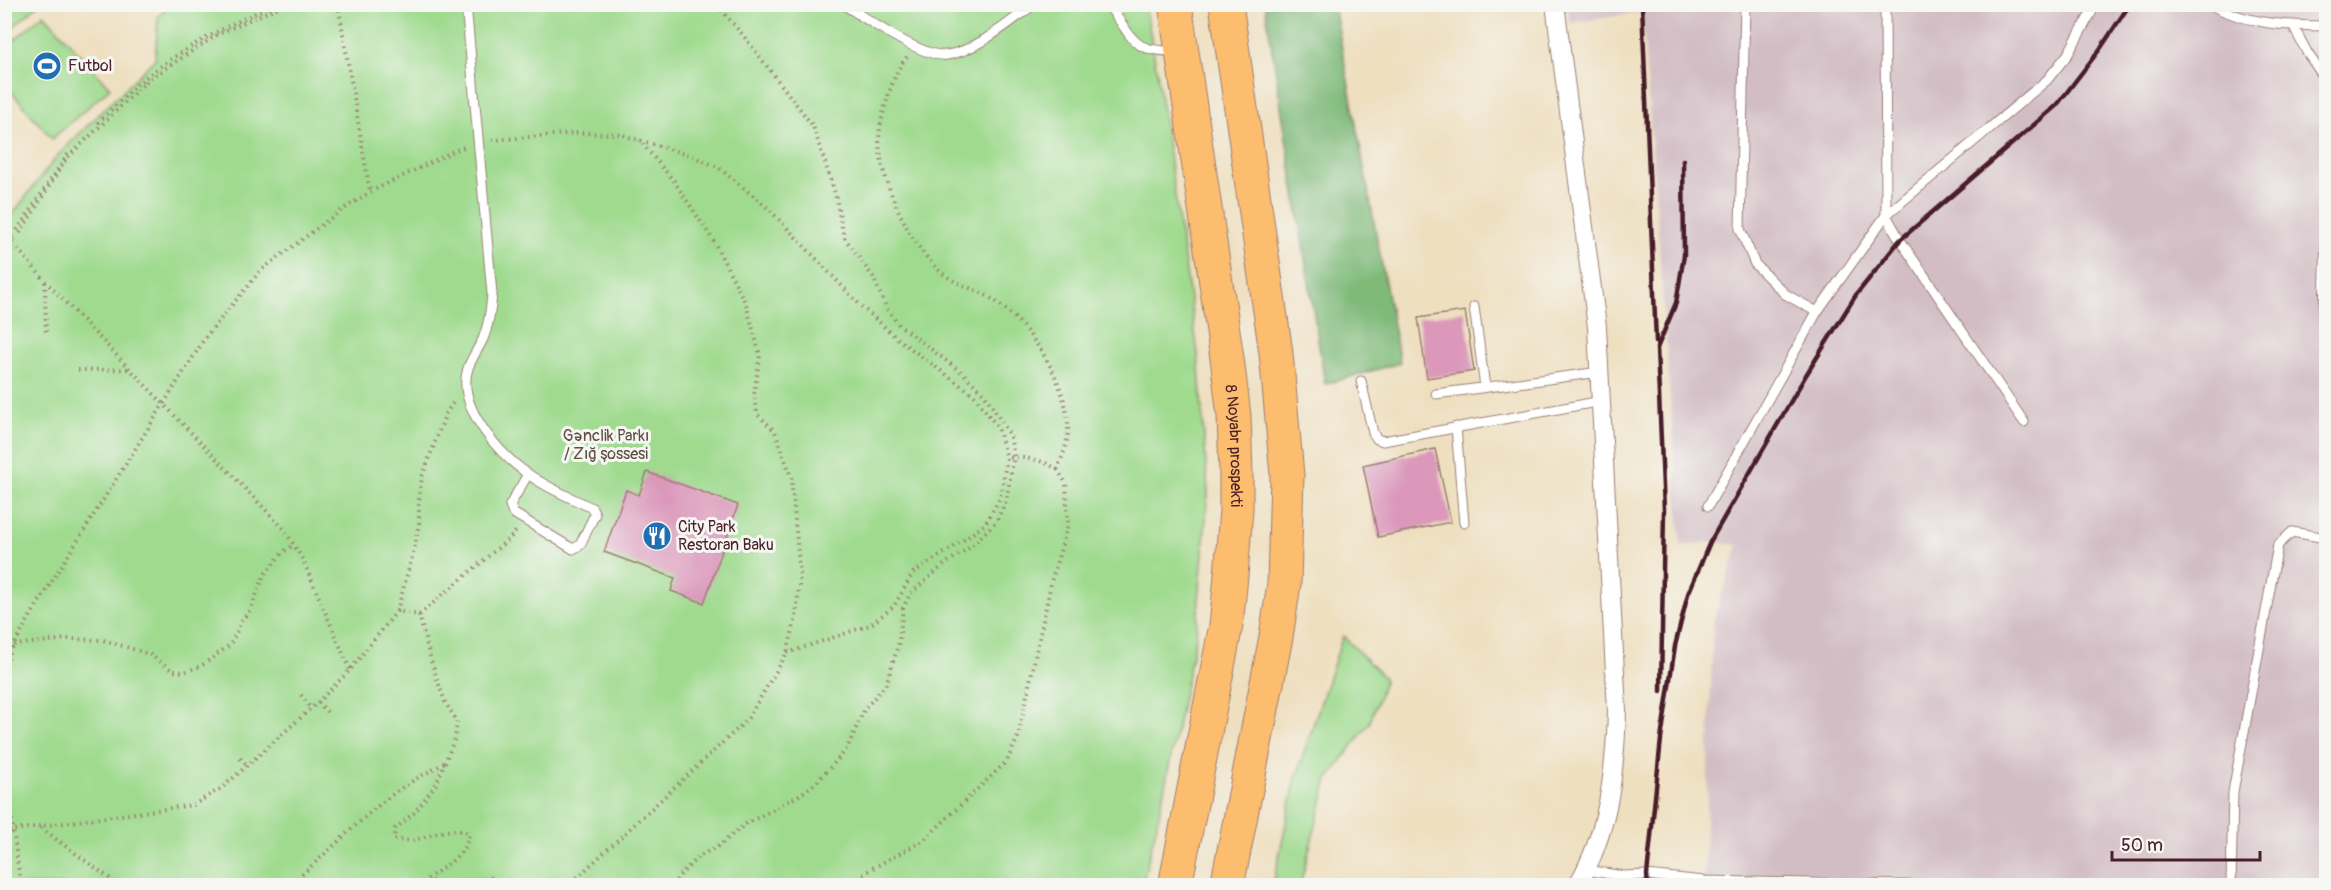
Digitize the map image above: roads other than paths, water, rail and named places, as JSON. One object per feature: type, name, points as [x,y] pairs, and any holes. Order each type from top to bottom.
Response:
[{"type":"highway","name":"8 Noyabr prospekti","points":[[1175,4],[1227,358],[1234,416],[1236,509],[1226,625],[1175,885]]},
{"type":"highway","points":[[1226,4],[1276,353],[1287,475],[1284,584],[1276,637],[1227,885]]},
{"type":"street","points":[[1554,4],[1587,246],[1600,372],[1617,711],[1616,747],[1609,798],[1601,833],[1581,878]]},
{"type":"lane","points":[[466,4],[492,294],[490,317],[467,371],[466,392],[472,411],[506,455],[528,474],[592,508],[595,514],[580,545],[573,549],[513,513],[510,505],[528,474]]},
{"type":"lane","points":[[843,4],[917,48],[944,56],[972,47],[1035,4]]},
{"type":"lane","points":[[1107,4],[1136,43],[1145,50],[1181,51]]},
{"type":"lane","points":[[1745,4],[1740,229],[1755,264],[1785,294],[1817,312]]},
{"type":"lane","points":[[1886,4],[1886,214],[1900,240],[2024,422]]},
{"type":"lane","points":[[1708,506],[1817,312],[1886,214],[2047,80],[2068,54],[2096,4]]},
{"type":"lane","points":[[2209,4],[2222,11],[2258,22],[2293,26],[2326,26]]},
{"type":"lane","points":[[2293,26],[2308,54],[2326,80]]},
{"type":"lane","points":[[2326,233],[2324,317],[2326,320]]},
{"type":"lane","points":[[1474,307],[1485,387]]},
{"type":"lane","points":[[1436,394],[1600,372]]},
{"type":"lane","points":[[1361,381],[1373,433],[1377,439],[1383,441],[1602,401]]},
{"type":"lane","points":[[1456,427],[1464,523]]},
{"type":"lane","points":[[2231,885],[2233,792],[2278,545],[2292,532],[2326,538]]},
{"type":"lane","points":[[1581,878],[1647,875],[1704,881],[1951,885]]},
{"type":"railway","points":[[1642,4],[1656,342]]},
{"type":"railway","points":[[1648,886],[1647,875],[1661,739],[1675,646],[1688,594],[1710,542],[1806,375],[1856,295],[1900,240],[2057,105],[2100,49],[2130,4]]},
{"type":"railway","points":[[1661,691],[1664,510],[1657,348],[1676,303],[1684,255],[1683,160]]},
{"type":"place","name":"Futbol","points":[[47,66]]},
{"type":"place","name":"City Park Restoran Baku","points":[[657,536]]},
{"type":"park label","name":"Gənclik Parkı / Zığ şossesi","points":[[606,445]]}]
